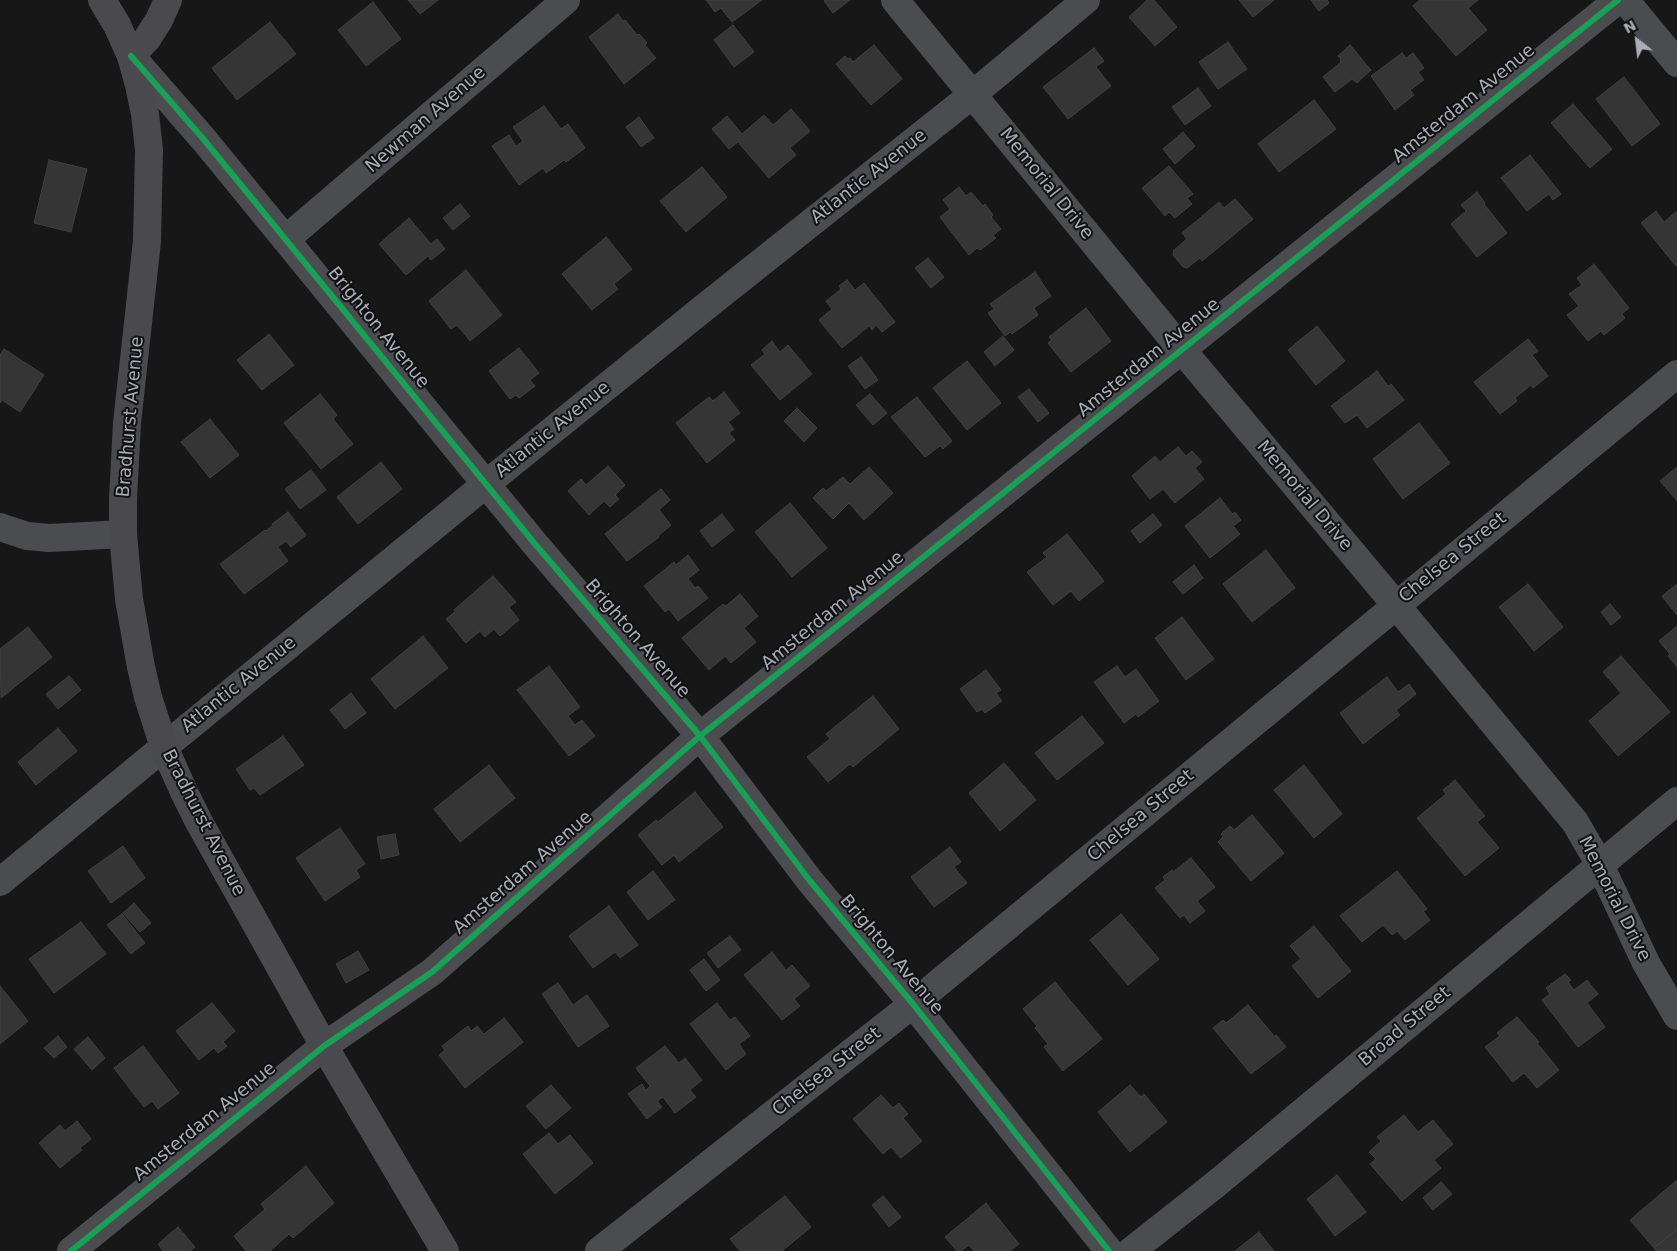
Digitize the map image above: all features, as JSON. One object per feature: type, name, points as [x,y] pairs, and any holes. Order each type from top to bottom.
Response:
[{"type":"main road","name":"Brighton Avenue","points":[[102,0],[117,25],[131,56]]},
{"type":"main road","points":[[131,56],[147,39],[159,20],[168,0]]},
{"type":"main road","name":"Bradhurst Avenue","points":[[131,56],[145,114],[149,150],[150,190],[147,241],[124,462],[123,534],[134,634],[148,697],[164,747],[200,822],[324,1046],[446,1251]]},
{"type":"street","name":"Newman Avenue","points":[[286,239],[566,0]]},
{"type":"street","name":"Memorial Drive","points":[[895,0],[1182,350],[1396,605],[1574,822],[1600,865],[1646,963],[1677,1016]]},
{"type":"street","name":"Atlantic Avenue","points":[[0,882],[486,484],[972,95],[1086,0]]},
{"type":"street","name":"Amsterdam Avenue","points":[[71,1251],[324,1046],[432,972],[700,736],[1618,0]]},
{"type":"street","points":[[1625,0],[1677,63]]},
{"type":"street","name":"Brighton Avenue","points":[[131,56],[205,141],[486,484],[700,736],[810,881],[913,1004],[1109,1251]]},
{"type":"street","name":"Chelsea Street","points":[[599,1251],[913,1004],[1677,374]]},
{"type":"street","points":[[0,527],[27,536],[49,538],[123,534]]},
{"type":"street","name":"Broad Street","points":[[1131,1251],[1224,1178],[1677,801]]},
{"type":"building","points":[[408,0],[438,0],[420,14]]},
{"type":"building","points":[[706,0],[762,0],[732,22],[721,8],[715,12]]},
{"type":"building","points":[[825,0],[850,0],[833,13]]},
{"type":"building","points":[[1147,0],[1154,0],[1177,27],[1155,46],[1129,17]]},
{"type":"building","points":[[1239,0],[1274,0],[1253,17]]},
{"type":"building","points":[[1311,0],[1327,0],[1329,3],[1319,11]]},
{"type":"building","points":[[1420,0],[1478,0],[1468,8],[1487,30],[1456,56],[1413,6]]},
{"type":"building","points":[[373,2],[401,39],[366,66],[338,30]]},
{"type":"building","points":[[618,14],[647,43],[645,45],[656,58],[624,84],[589,37]]},
{"type":"building","points":[[270,22],[296,54],[237,100],[212,68]]},
{"type":"building","points":[[733,25],[754,52],[734,67],[714,40]]},
{"type":"building","points":[[1228,42],[1247,69],[1218,89],[1199,62]]},
{"type":"building","points":[[874,45],[902,79],[871,105],[836,64],[845,56],[853,62]]},
{"type":"building","points":[[1350,45],[1371,70],[1357,83],[1352,79],[1335,92],[1323,77],[1341,62],[1338,56]]},
{"type":"building","points":[[1094,48],[1104,61],[1096,67],[1111,86],[1068,119],[1043,87]]},
{"type":"building","points":[[1402,53],[1406,58],[1413,53],[1424,68],[1418,72],[1424,80],[1410,90],[1414,95],[1395,110],[1371,76]]},
{"type":"building","points":[[1624,77],[1660,124],[1632,146],[1596,99]]},
{"type":"building","points":[[1198,88],[1211,106],[1185,125],[1172,107]]},
{"type":"building","points":[[1314,100],[1336,129],[1279,172],[1258,144]]},
{"type":"building","points":[[1573,104],[1612,149],[1590,168],[1551,123]]},
{"type":"building","points":[[544,106],[561,129],[568,124],[585,148],[566,162],[564,160],[546,173],[543,168],[519,185],[492,146],[509,135],[516,146],[523,141],[513,127]]},
{"type":"building","points":[[791,109],[810,131],[790,148],[796,155],[769,178],[738,142],[729,149],[712,129],[727,116],[742,134],[764,115],[773,125]]},
{"type":"building","points":[[639,117],[654,138],[641,147],[626,127]]},
{"type":"building","points":[[1183,132],[1195,146],[1175,164],[1163,149]]},
{"type":"building","points":[[1530,155],[1561,194],[1553,200],[1549,194],[1527,211],[1501,178]]},
{"type":"building","points":[[49,160],[87,169],[71,232],[34,223]]},
{"type":"building","points":[[1169,166],[1193,194],[1187,198],[1192,204],[1175,218],[1169,212],[1165,216],[1142,188]]},
{"type":"building","points":[[702,167],[727,197],[686,232],[660,201]]},
{"type":"building","points":[[959,187],[966,196],[971,192],[983,206],[985,204],[993,215],[991,217],[1001,229],[993,235],[996,238],[980,250],[977,248],[969,255],[940,217],[950,209],[943,200]]},
{"type":"building","points":[[1477,192],[1507,233],[1477,257],[1451,224],[1466,211],[1461,205]]},
{"type":"building","points":[[1235,199],[1253,219],[1202,261],[1200,258],[1187,268],[1183,267],[1173,255],[1174,250],[1187,239],[1182,233],[1219,202],[1224,208]]},
{"type":"building","points":[[460,204],[470,216],[453,230],[443,218]]},
{"type":"building","points":[[1656,211],[1664,222],[1677,211],[1676,266],[1641,223]]},
{"type":"building","points":[[409,218],[431,244],[437,239],[445,249],[431,260],[428,256],[406,275],[379,244]]},
{"type":"building","points":[[606,237],[632,269],[614,284],[618,289],[592,310],[562,274]]},
{"type":"building","points":[[928,258],[944,277],[931,288],[915,268]]},
{"type":"building","points":[[1594,264],[1629,308],[1622,314],[1625,318],[1604,335],[1601,331],[1588,341],[1567,315],[1579,306],[1569,294],[1582,285],[1577,278]]},
{"type":"building","points":[[466,270],[502,315],[470,341],[457,325],[451,329],[429,301]]},
{"type":"building","points":[[1035,272],[1051,296],[1034,308],[1038,315],[1012,334],[1010,332],[1005,336],[988,313],[994,309],[990,304]]},
{"type":"building","points":[[847,280],[855,290],[864,283],[895,322],[882,332],[876,325],[872,330],[869,326],[842,348],[819,320],[832,309],[826,301],[841,289],[839,286]]},
{"type":"building","points":[[1086,308],[1111,341],[1071,372],[1048,343],[1052,340],[1049,337]]},
{"type":"building","points":[[1317,326],[1345,361],[1316,385],[1288,350]]},
{"type":"building","points":[[269,334],[294,365],[262,390],[237,360]]},
{"type":"building","points":[[1003,336],[1014,350],[995,366],[984,352]]},
{"type":"building","points":[[1528,339],[1538,351],[1532,355],[1548,376],[1533,388],[1531,385],[1515,398],[1517,401],[1500,414],[1474,382]]},
{"type":"building","points":[[772,341],[780,352],[788,345],[812,374],[780,400],[751,365],[765,354],[762,350]]},
{"type":"building","points":[[519,348],[539,373],[530,380],[535,386],[519,398],[516,395],[510,399],[489,371]]},
{"type":"building","points":[[4,349],[44,375],[20,412],[2,400],[0,403],[0,355]]},
{"type":"building","points":[[861,357],[878,380],[865,389],[848,366]]},
{"type":"building","points":[[967,361],[1001,403],[967,430],[933,388]]},
{"type":"building","points":[[1377,371],[1388,386],[1391,384],[1404,400],[1367,428],[1357,415],[1345,423],[1331,406]]},
{"type":"building","points":[[1029,389],[1049,413],[1038,422],[1018,397]]},
{"type":"building","points":[[724,392],[740,413],[728,422],[734,429],[729,433],[735,440],[707,463],[676,423],[709,397],[713,401]]},
{"type":"building","points":[[320,394],[337,415],[333,419],[353,444],[321,469],[284,423]]},
{"type":"building","points":[[870,394],[887,413],[873,425],[856,405]]},
{"type":"building","points":[[917,397],[952,441],[943,449],[940,446],[925,457],[891,417]]},
{"type":"building","points":[[797,408],[817,428],[804,442],[784,421]]},
{"type":"building","points":[[210,419],[239,455],[210,478],[181,442]]},
{"type":"building","points":[[1419,423],[1450,463],[1403,499],[1373,459]]},
{"type":"building","points":[[1178,447],[1186,456],[1192,451],[1202,462],[1195,468],[1204,479],[1175,503],[1163,489],[1150,499],[1132,476],[1155,456],[1160,462]]},
{"type":"building","points":[[381,462],[402,489],[358,524],[337,497]]},
{"type":"building","points":[[608,466],[625,485],[615,495],[619,499],[610,507],[604,501],[589,515],[568,491],[581,479],[586,485]]},
{"type":"building","points":[[869,467],[893,493],[864,520],[849,503],[833,519],[813,498],[823,488],[826,491],[843,477],[850,484]]},
{"type":"building","points":[[1677,467],[1677,501],[1660,481]]},
{"type":"building","points":[[311,470],[326,490],[300,509],[285,489]]},
{"type":"building","points":[[661,489],[670,500],[659,510],[671,525],[659,537],[627,561],[605,534]]},
{"type":"building","points":[[1220,498],[1232,514],[1235,512],[1241,520],[1233,526],[1240,534],[1210,558],[1185,526]]},
{"type":"building","points":[[790,503],[827,548],[792,577],[755,532]]},
{"type":"building","points":[[288,512],[306,535],[291,547],[286,541],[278,547],[288,561],[244,594],[220,564],[266,531]]},
{"type":"building","points":[[722,514],[734,530],[712,547],[700,531]]},
{"type":"building","points":[[1153,514],[1162,525],[1140,543],[1131,531]]},
{"type":"building","points":[[1067,534],[1104,581],[1079,601],[1071,591],[1053,605],[1027,572],[1047,557],[1043,553]]},
{"type":"building","points":[[1266,550],[1295,588],[1252,622],[1223,584]]},
{"type":"building","points":[[688,555],[699,570],[688,579],[695,588],[698,586],[708,598],[678,621],[669,609],[665,612],[644,586],[674,562],[676,565]]},
{"type":"building","points":[[1194,565],[1203,578],[1183,594],[1173,582]]},
{"type":"building","points":[[493,576],[516,602],[509,607],[519,620],[500,636],[494,629],[485,637],[480,631],[466,643],[446,619]]},
{"type":"building","points":[[1528,584],[1563,627],[1534,651],[1499,607]]},
{"type":"building","points":[[1677,584],[1677,615],[1662,596]]},
{"type":"building","points":[[740,594],[758,616],[744,628],[756,642],[731,663],[725,656],[709,670],[682,638],[723,604],[726,606]]},
{"type":"building","points":[[1610,604],[1621,617],[1611,625],[1601,612]]},
{"type":"building","points":[[1182,617],[1214,659],[1186,680],[1155,638]]},
{"type":"building","points":[[1677,626],[1677,667],[1668,656],[1670,654],[1659,641]]},
{"type":"building","points":[[28,627],[52,657],[1,698],[0,649]]},
{"type":"building","points":[[423,636],[448,668],[395,709],[371,679]]},
{"type":"building","points":[[1621,656],[1670,712],[1618,756],[1589,721],[1621,693],[1603,672]]},
{"type":"building","points":[[549,666],[580,707],[568,716],[575,725],[582,720],[595,736],[569,756],[517,690]]},
{"type":"building","points":[[1117,666],[1125,677],[1136,669],[1159,701],[1138,717],[1136,714],[1124,723],[1094,682]]},
{"type":"building","points":[[986,670],[1001,690],[996,693],[1002,701],[985,713],[982,709],[977,712],[960,689]]},
{"type":"building","points":[[69,676],[81,690],[58,709],[46,694]]},
{"type":"building","points":[[1387,677],[1398,692],[1409,684],[1416,694],[1396,710],[1400,715],[1363,744],[1340,713]]},
{"type":"building","points":[[351,693],[366,713],[345,729],[330,710]]},
{"type":"building","points":[[873,696],[899,729],[853,767],[850,764],[828,782],[807,757],[830,739],[826,734]]},
{"type":"building","points":[[1082,716],[1104,743],[1057,780],[1035,753]]},
{"type":"building","points":[[58,728],[77,751],[36,785],[18,762]]},
{"type":"building","points":[[283,736],[304,765],[260,795],[254,788],[250,790],[236,769]]},
{"type":"building","points":[[1004,763],[1036,800],[1000,831],[969,793]]},
{"type":"building","points":[[489,765],[515,798],[460,842],[434,809]]},
{"type":"building","points":[[1304,765],[1342,814],[1314,838],[1274,790]]},
{"type":"building","points":[[1455,780],[1485,816],[1477,822],[1499,848],[1465,876],[1417,818],[1446,794],[1443,790]]},
{"type":"building","points":[[695,792],[723,827],[679,862],[674,855],[662,865],[638,835],[656,820],[658,822]]},
{"type":"building","points":[[1252,815],[1284,853],[1251,881],[1218,842],[1223,837],[1221,834],[1230,826],[1234,830]]},
{"type":"building","points":[[340,828],[365,864],[356,870],[360,877],[325,901],[296,858]]},
{"type":"building","points":[[395,834],[399,855],[381,859],[377,837]]},
{"type":"building","points":[[123,846],[145,878],[111,903],[88,871]]},
{"type":"building","points":[[950,847],[961,862],[954,867],[967,883],[934,907],[911,877]]},
{"type":"building","points":[[1191,858],[1215,887],[1197,901],[1205,911],[1190,923],[1184,915],[1180,918],[1155,888],[1165,880],[1163,877]]},
{"type":"building","points":[[653,871],[675,900],[648,920],[627,892]]},
{"type":"building","points":[[1397,871],[1427,909],[1423,911],[1430,920],[1405,940],[1397,931],[1392,935],[1383,925],[1362,942],[1340,916]]},
{"type":"building","points":[[134,903],[151,923],[140,932],[123,913]]},
{"type":"building","points":[[609,906],[638,945],[620,958],[615,952],[593,968],[569,936]]},
{"type":"building","points":[[122,914],[145,943],[131,954],[107,925]]},
{"type":"building","points":[[1121,914],[1159,959],[1128,985],[1090,940]]},
{"type":"building","points":[[81,922],[106,954],[54,993],[29,959]]},
{"type":"building","points":[[1314,926],[1351,971],[1318,998],[1292,966],[1301,959],[1290,946]]},
{"type":"building","points":[[730,936],[741,950],[718,968],[707,953]]},
{"type":"building","points":[[358,951],[369,970],[346,983],[336,964]]},
{"type":"building","points":[[772,952],[786,970],[792,965],[810,986],[794,999],[800,1006],[782,1020],[744,975]]},
{"type":"building","points":[[704,959],[720,980],[706,991],[690,970]]},
{"type":"building","points":[[1565,974],[1571,980],[1568,982],[1574,990],[1587,980],[1598,994],[1587,1003],[1605,1027],[1578,1047],[1542,1000],[1550,994],[1546,988]]},
{"type":"building","points":[[1055,982],[1102,1039],[1063,1071],[1044,1047],[1048,1044],[1035,1028],[1037,1026],[1023,1009]]},
{"type":"building","points":[[558,983],[573,1005],[587,995],[609,1026],[578,1047],[542,994]]},
{"type":"building","points":[[0,986],[28,1021],[0,1044]]},
{"type":"building","points":[[212,1003],[235,1031],[223,1042],[227,1046],[218,1053],[214,1048],[199,1060],[176,1031]]},
{"type":"building","points":[[717,1003],[730,1020],[735,1017],[750,1036],[739,1044],[746,1054],[726,1070],[690,1024]]},
{"type":"building","points":[[1248,1005],[1286,1047],[1251,1074],[1213,1028],[1223,1020],[1226,1023]]},
{"type":"building","points":[[1517,1017],[1539,1042],[1537,1043],[1559,1070],[1537,1088],[1524,1073],[1513,1082],[1485,1047],[1500,1036],[1497,1033]]},
{"type":"building","points":[[504,1018],[523,1042],[465,1088],[439,1055],[445,1050],[442,1046],[468,1026],[471,1031],[477,1026],[484,1034]]},
{"type":"building","points":[[58,1036],[67,1047],[54,1058],[44,1048]]},
{"type":"building","points":[[88,1037],[105,1058],[92,1070],[74,1049]]},
{"type":"building","points":[[143,1046],[179,1093],[158,1109],[152,1101],[144,1107],[114,1068]]},
{"type":"building","points":[[665,1046],[679,1063],[685,1058],[702,1080],[690,1090],[696,1097],[675,1113],[663,1097],[657,1101],[662,1107],[647,1119],[628,1094],[642,1084],[646,1090],[650,1086],[636,1068]]},
{"type":"building","points":[[551,1085],[571,1108],[546,1129],[526,1106]]},
{"type":"building","points":[[1130,1085],[1141,1097],[1144,1094],[1167,1122],[1130,1152],[1098,1112]]},
{"type":"building","points":[[881,1095],[893,1108],[899,1103],[908,1114],[903,1118],[922,1141],[901,1158],[891,1147],[883,1154],[853,1119]]},
{"type":"building","points":[[1404,1115],[1418,1132],[1433,1120],[1453,1144],[1434,1160],[1441,1168],[1402,1201],[1370,1164],[1376,1159],[1369,1152],[1381,1141],[1377,1137]]},
{"type":"building","points":[[77,1121],[91,1139],[80,1148],[82,1150],[60,1168],[39,1143],[60,1125],[65,1131]]},
{"type":"building","points":[[549,1133],[558,1144],[570,1135],[593,1163],[555,1194],[523,1154]]},
{"type":"building","points":[[306,1166],[334,1203],[293,1238],[289,1234],[270,1251],[246,1251],[234,1236],[265,1209],[261,1204]]},
{"type":"building","points":[[1337,1175],[1366,1212],[1335,1236],[1307,1199]]},
{"type":"building","points":[[1677,1180],[1677,1229],[1654,1248],[1630,1220]]},
{"type":"building","points":[[1441,1182],[1452,1194],[1433,1210],[1423,1198]]},
{"type":"building","points":[[785,1196],[811,1227],[782,1251],[740,1251],[730,1239]]},
{"type":"building","points":[[883,1196],[901,1217],[889,1227],[872,1205]]},
{"type":"building","points":[[986,1203],[1019,1244],[1010,1251],[974,1251],[969,1245],[961,1251],[957,1251],[945,1237]]},
{"type":"building","points":[[178,1227],[195,1247],[190,1251],[163,1251],[158,1244]]},
{"type":"building","points":[[1677,1229],[1677,1251],[1656,1251],[1654,1248]]},
{"type":"building","points":[[1259,1232],[1274,1251],[1235,1251]]},
{"type":"cycle path","points":[[71,1251],[324,1046],[432,972],[700,736],[1618,0]]},
{"type":"cycle path","points":[[131,56],[205,141],[535,544],[700,736],[810,881],[913,1004],[1109,1251]]}]
